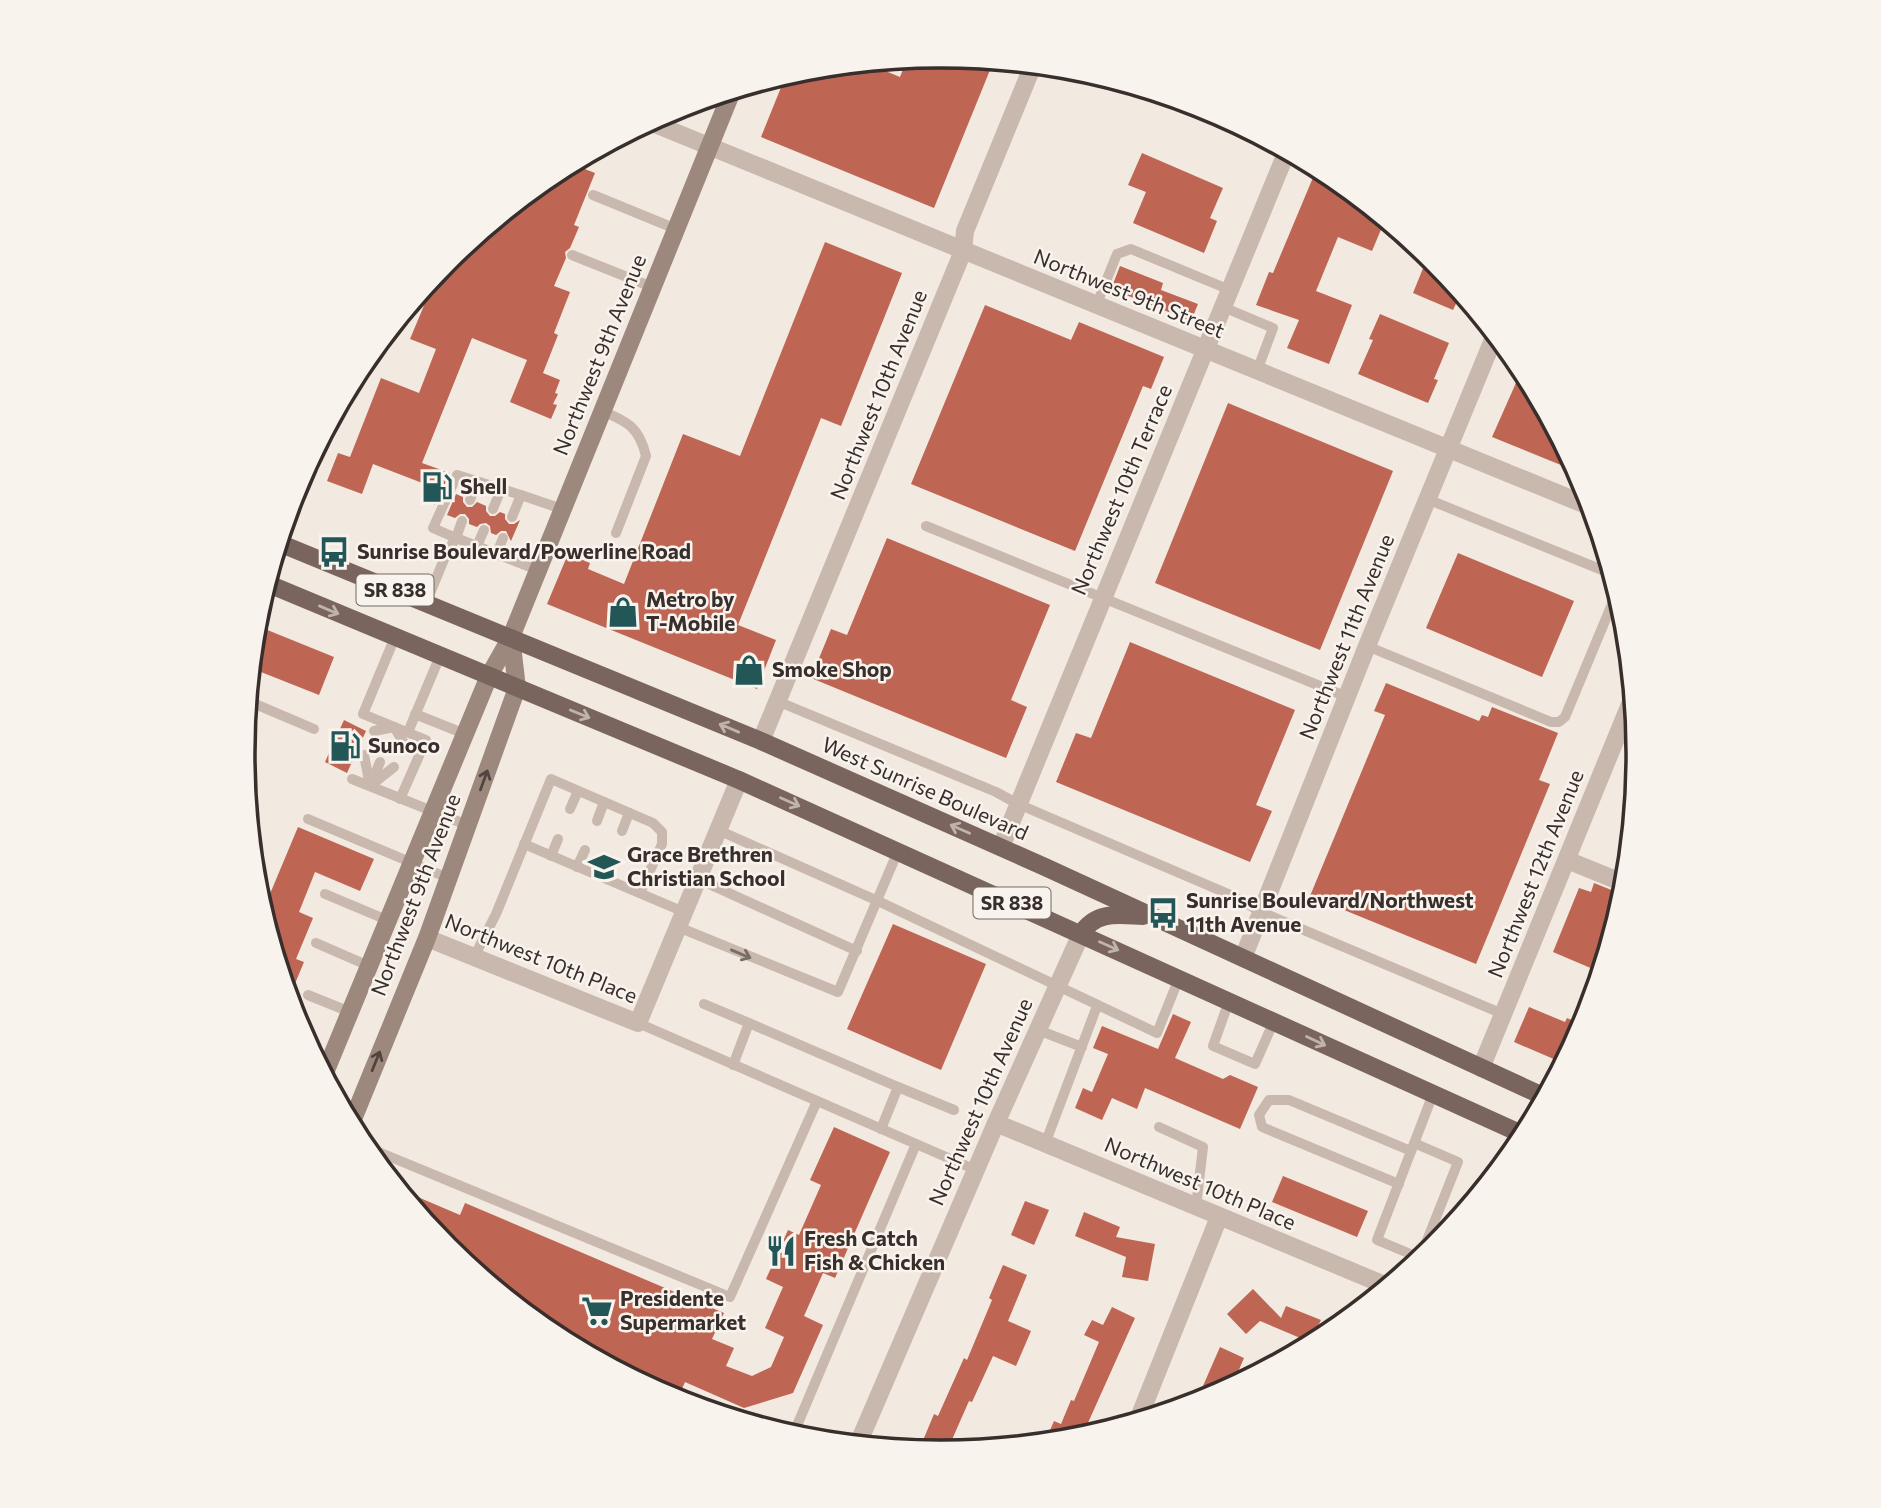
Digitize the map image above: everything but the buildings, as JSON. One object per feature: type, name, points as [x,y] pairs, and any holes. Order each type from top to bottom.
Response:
[{"type":"main road","name":"Northwest 9th Avenue","points":[[329,1064],[489,676],[511,637],[727,103]]},
{"type":"main road","name":"West Sunrise Boulevard","points":[[287,546],[761,741],[1154,916],[1536,1093]]},
{"type":"main road","name":"SR 838","points":[[276,587],[739,780],[1514,1130]]},
{"type":"main road","name":"Northwest 9th Avenue","points":[[356,1112],[426,938],[517,688],[511,637]]},
{"type":"main road","points":[[1081,934],[1088,922],[1098,918],[1115,915],[1154,916]]},
{"type":"street","name":"Northwest 10th Avenue","points":[[761,741],[963,251],[965,231],[1029,74]]},
{"type":"street","name":"Northwest 9th Street","points":[[663,127],[1578,501]]},
{"type":"street","name":"Northwest 10th Terrace","points":[[1001,847],[1101,597],[1283,160]]},
{"type":"street","name":"Northwest 11th Avenue","points":[[1243,958],[1491,345]]},
{"type":"street","name":"Northwest 12th Avenue","points":[[1481,1068],[1625,717]]},
{"type":"street","points":[[638,1023],[739,780]]},
{"type":"street","points":[[1567,860],[1614,879]]},
{"type":"street","name":"Northwest 10th Avenue","points":[[862,1435],[996,1123],[1081,934]]},
{"type":"street","name":"Northwest 10th Place","points":[[426,938],[638,1023]]},
{"type":"street","name":"Northwest 10th Place","points":[[996,1123],[1378,1282]]},
{"type":"street","points":[[1143,1409],[1219,1217]]},
{"type":"lane","points":[[593,195],[676,229]]},
{"type":"lane","points":[[1096,306],[1117,254],[1131,249],[1226,298],[1273,328],[1257,371]]},
{"type":"lane","points":[[572,255],[652,287]]},
{"type":"lane","points":[[602,411],[626,421],[634,428],[644,446],[646,456],[616,533]]},
{"type":"lane","points":[[538,570],[433,528],[457,475],[562,509]]},
{"type":"lane","points":[[470,500],[477,481]]},
{"type":"lane","points":[[493,509],[502,489]]},
{"type":"lane","points":[[512,517],[521,495]]},
{"type":"lane","points":[[1427,499],[1601,569]]},
{"type":"lane","points":[[426,603],[462,521]]},
{"type":"lane","points":[[926,526],[1347,697]]},
{"type":"lane","points":[[477,546],[484,530]]},
{"type":"lane","points":[[497,553],[503,538]]},
{"type":"lane","points":[[1367,646],[1551,722],[1559,722],[1565,717],[1610,608]]},
{"type":"lane","points":[[395,637],[363,714],[426,740],[400,799]]},
{"type":"lane","points":[[408,732],[440,656]]},
{"type":"lane","points":[[777,701],[996,792],[1018,804],[1233,896],[1261,912],[1503,1014]]},
{"type":"lane","points":[[256,705],[314,729]]},
{"type":"lane","points":[[415,714],[465,734]]},
{"type":"lane","points":[[374,731],[394,727]]},
{"type":"lane","points":[[390,738],[394,727]]},
{"type":"lane","points":[[394,727],[404,743]]},
{"type":"lane","points":[[364,755],[370,786]]},
{"type":"lane","points":[[370,786],[380,762]]},
{"type":"lane","points":[[370,786],[394,767]]},
{"type":"lane","points":[[352,779],[467,825]]},
{"type":"lane","points":[[474,957],[496,914],[551,779],[653,823],[662,832],[662,844],[640,893]]},
{"type":"lane","points":[[570,809],[578,791]]},
{"type":"lane","points":[[597,821],[604,802]]},
{"type":"lane","points":[[622,831],[629,813]]},
{"type":"lane","points":[[308,820],[448,878]]},
{"type":"lane","points":[[718,830],[878,901],[1157,1032],[1179,978]]},
{"type":"lane","points":[[551,856],[558,839]]},
{"type":"lane","points":[[524,844],[640,893],[681,920],[834,992],[840,990],[898,851]]},
{"type":"lane","points":[[577,867],[585,850]]},
{"type":"lane","points":[[602,877],[609,859]]},
{"type":"lane","points":[[698,879],[857,951]]},
{"type":"lane","points":[[325,894],[387,920]]},
{"type":"lane","points":[[316,943],[369,966]]},
{"type":"lane","points":[[308,995],[350,1012]]},
{"type":"lane","points":[[1229,1001],[1213,1046],[1255,1064],[1274,1021]]},
{"type":"lane","points":[[704,1004],[954,1110]]},
{"type":"lane","points":[[1045,1144],[1097,1006]]},
{"type":"lane","points":[[638,1023],[976,1170]]},
{"type":"lane","points":[[733,1065],[749,1023]]},
{"type":"lane","points":[[1038,1030],[1082,1047]]},
{"type":"lane","points":[[881,1129],[898,1087]]},
{"type":"lane","points":[[1410,1254],[1377,1240],[1433,1094]]},
{"type":"lane","points":[[1399,1184],[1262,1127],[1259,1115],[1269,1100],[1289,1100],[1458,1162],[1429,1234]]},
{"type":"lane","points":[[387,1156],[730,1297],[817,1101]]},
{"type":"lane","points":[[1159,1127],[1203,1147],[1196,1207]]},
{"type":"lane","points":[[797,1425],[916,1144]]},
{"type":"place","name":"Shell","points":[[437,487]]},
{"type":"place","name":"Sunrise Boulevard/Powerline Road","points":[[334,552]]},
{"type":"place","name":"Metro by T-Mobile","points":[[623,612]]},
{"type":"place","name":"Smoke Shop","points":[[749,670]]},
{"type":"place","name":"Sunoco","points":[[345,746]]},
{"type":"place","name":"Grace Brethren Christian School","points":[[604,867]]},
{"type":"place","name":"Sunrise Boulevard/Northwest 11th Avenue","points":[[1163,913]]},
{"type":"place","name":"Fresh Catch Fish & Chicken","points":[[781,1251]]},
{"type":"place","name":"Presidente Supermarket","points":[[597,1311]]}]
